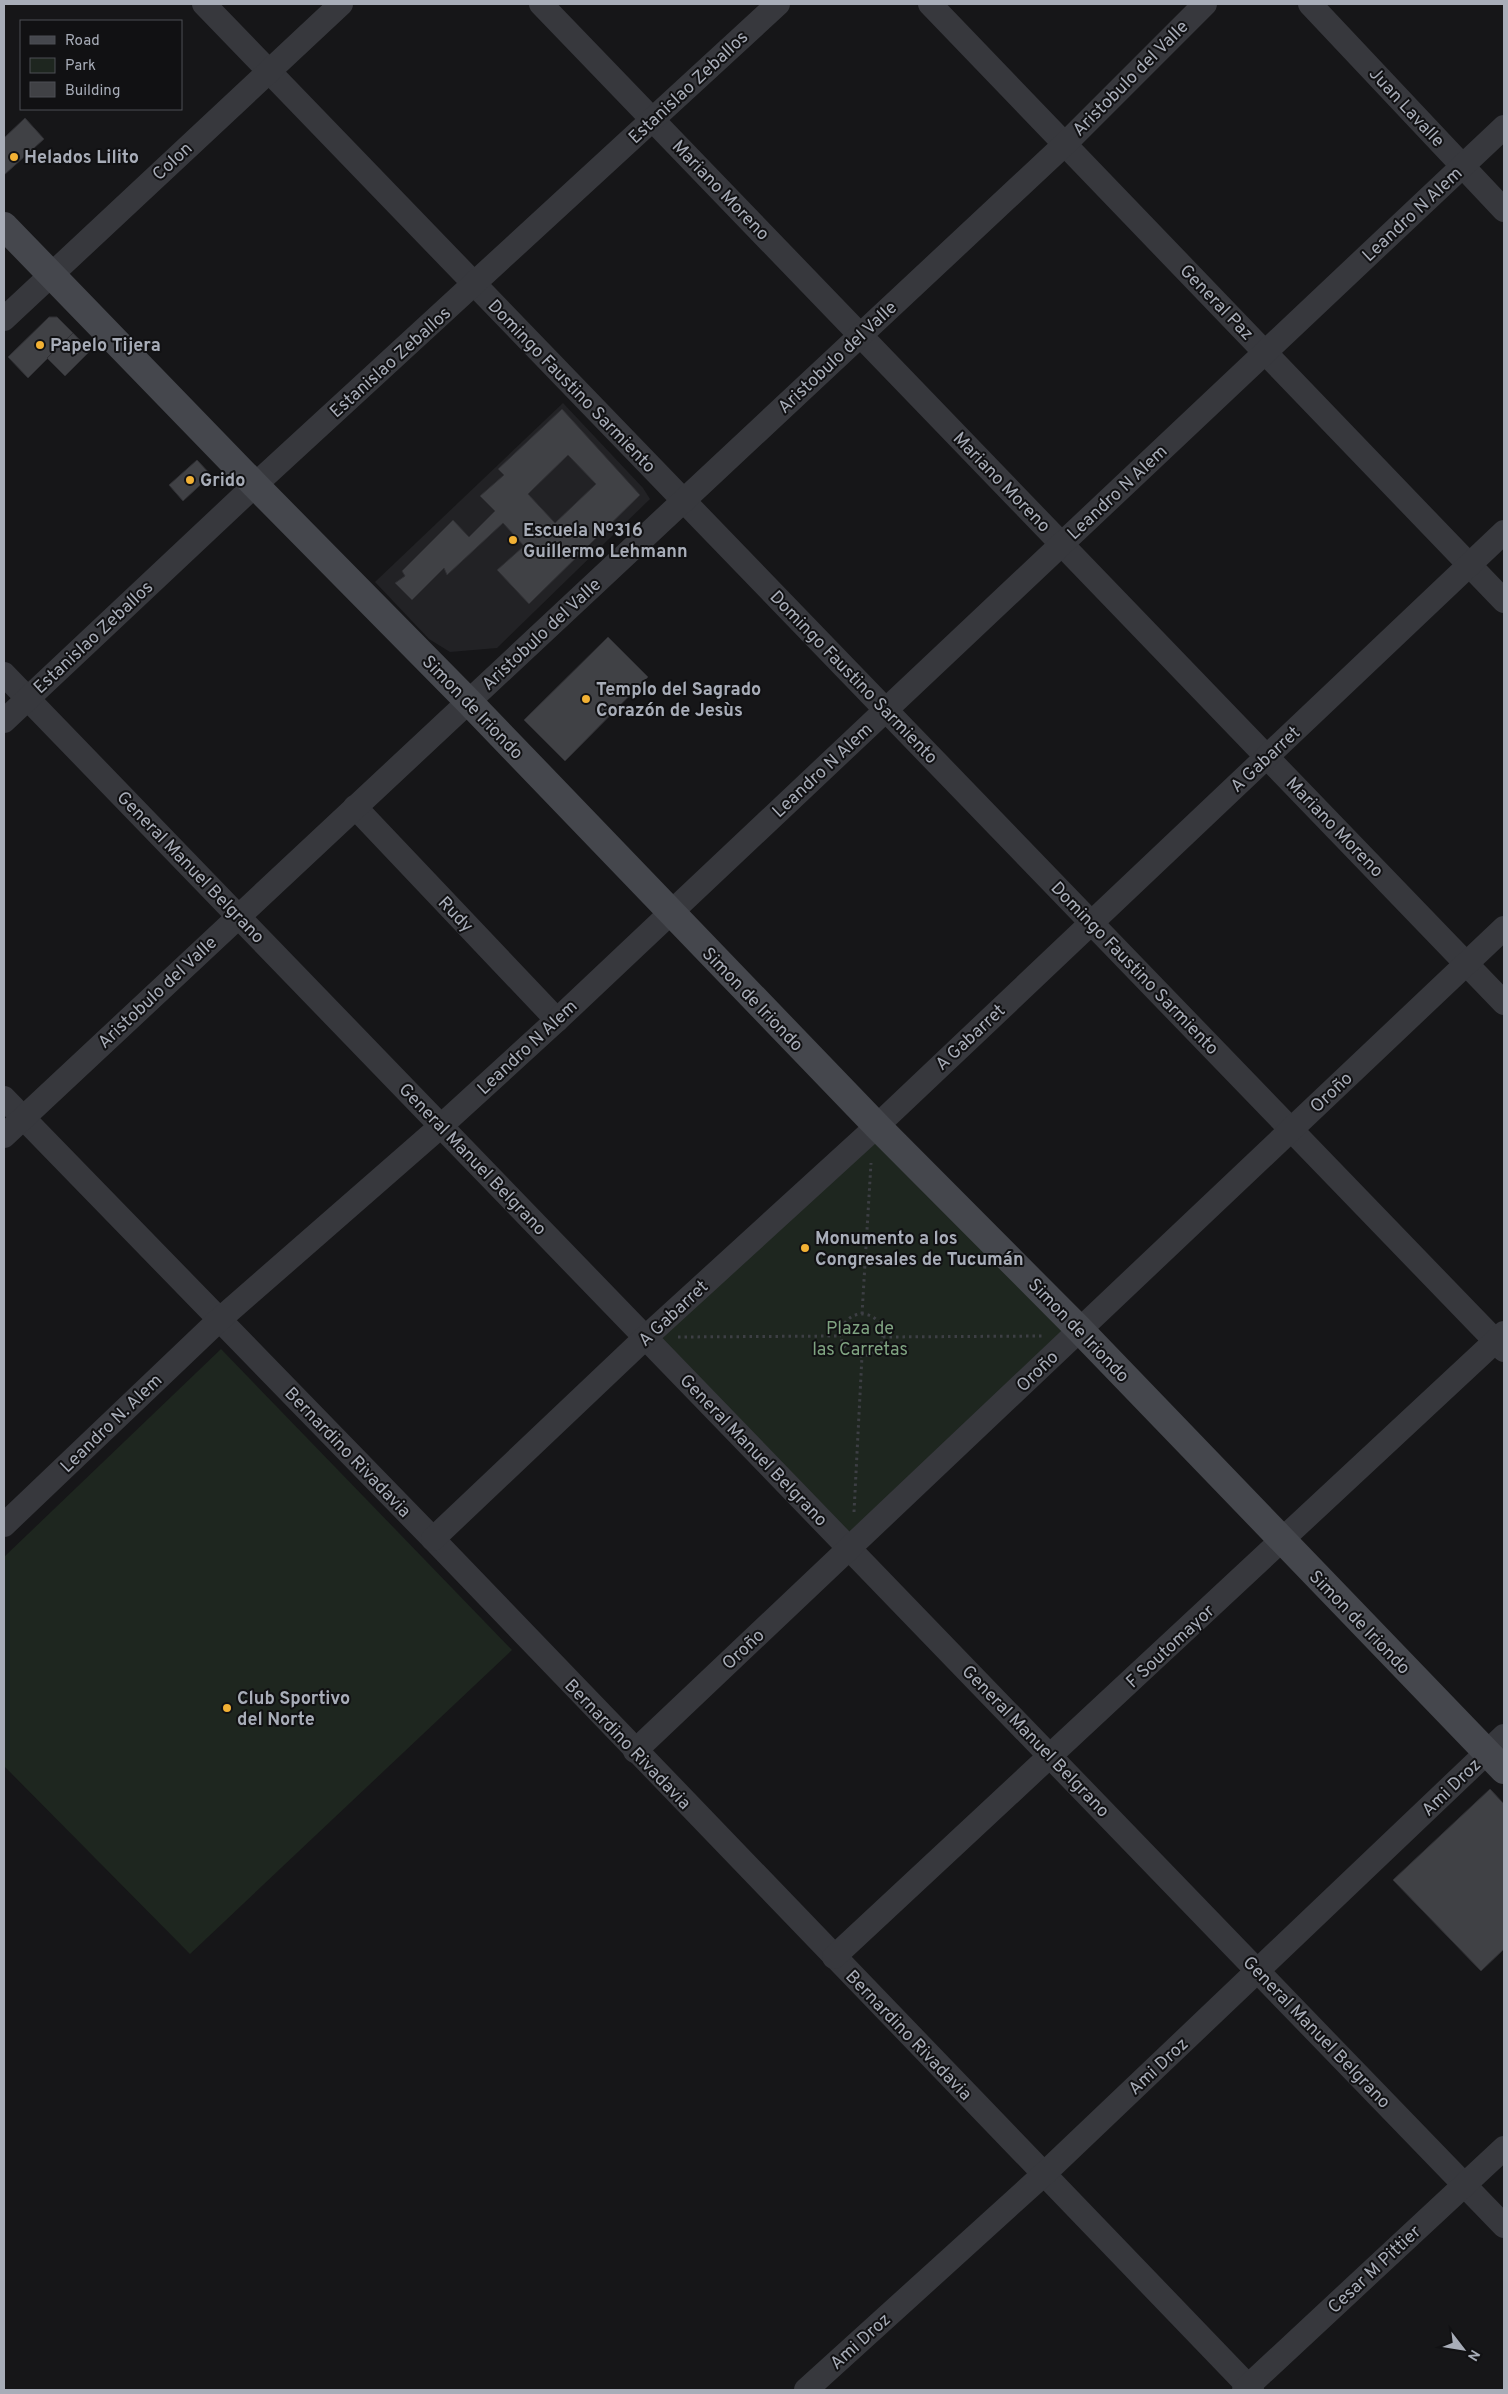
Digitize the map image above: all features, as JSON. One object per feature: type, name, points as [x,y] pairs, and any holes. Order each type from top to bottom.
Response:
[{"type":"main road","name":"Simon de Iriondo","points":[[4,226],[468,701],[877,1126],[1080,1330],[1282,1541],[1498,1753]]},
{"type":"street","name":"Domingo Faustino Sarmiento","points":[[204,4],[1291,1130],[1501,1341]]},
{"type":"street","name":"Colon","points":[[4,318],[341,4]]},
{"type":"street","name":"Mariano Moreno","points":[[541,4],[1504,1003]]},
{"type":"street","name":"Estanislao Zeballos","points":[[4,720],[255,485],[778,4]]},
{"type":"street","name":"General Paz","points":[[930,4],[1504,601]]},
{"type":"street","name":"Aristobulo del Valle","points":[[4,1136],[1065,144],[1205,4]]},
{"type":"street","name":"Juan Lavalle","points":[[1310,4],[1504,210]]},
{"type":"street","name":"Leandro N Alem","points":[[219,1320],[441,1126],[557,1020],[1504,127]]},
{"type":"street","name":"A Gabarret","points":[[433,1539],[646,1337],[877,1126],[1504,532]]},
{"type":"street","name":"General Manuel Belgrano","points":[[4,674],[1504,2226]]},
{"type":"street","name":"Rudy","points":[[355,808],[557,1020]]},
{"type":"street","name":"Oroño","points":[[635,1751],[1504,928]]},
{"type":"street","name":"Bernardino Rivadavia","points":[[4,1098],[433,1539],[1044,2174],[1248,2389]]},
{"type":"street","name":"Leandro N. Alem","points":[[4,1526],[219,1320]]},
{"type":"street","name":"F Soutomayor","points":[[834,1957],[1282,1541],[1501,1341]]},
{"type":"street","name":"Ami Droz","points":[[806,2390],[1044,2174],[1258,1971],[1498,1753]]},
{"type":"street","name":"Cesar M Pittier","points":[[1248,2389],[1504,2148]]},
{"type":"path","points":[[862,1314],[871,1161]]},
{"type":"path","points":[[862,1314],[875,1318],[880,1323],[883,1337],[872,1354],[862,1356],[851,1353],[846,1349],[841,1336],[844,1323],[849,1318],[862,1314]]},
{"type":"path","points":[[670,1336],[841,1336]]},
{"type":"path","points":[[883,1337],[1050,1336]]},
{"type":"path","points":[[854,1516],[862,1356]]},
{"type":"shaded area","name":"Escuela Nº316 Guillermo Lehmann","points":[[563,403],[643,488],[650,499],[497,648],[450,652],[429,639],[375,582]]},
{"type":"green space","name":"Plaza de las Carretas","points":[[877,1126],[1080,1330],[850,1549],[646,1337]]},
{"type":"green space","name":"Club Sportivo del Norte","points":[[221,1349],[512,1650],[190,1954],[4,1766],[4,1557]]},
{"type":"building","name":"Helados Lilito","points":[[25,118],[44,139],[4,175],[4,138]]},
{"type":"building","name":"Papelo Tijera","points":[[49,317],[57,317],[73,333],[28,378],[8,357]]},
{"type":"building","points":[[73,333],[90,351],[65,376],[47,358]]},
{"type":"building","points":[[562,409],[640,495],[529,604],[497,570],[524,546],[503,523],[447,575],[444,568],[412,600],[395,583],[405,576],[402,571],[453,520],[469,537],[495,511],[480,496],[504,475],[498,469]],"holes":[[[568,455],[596,484],[555,523],[528,494]]]},
{"type":"building","name":"Grido","points":[[197,460],[211,475],[183,501],[169,485]]},
{"type":"building","name":"Templo del Sagrado Corazón de Jesùs","points":[[608,637],[648,677],[565,761],[524,720]]},
{"type":"building","points":[[1490,1789],[1504,1804],[1504,1949],[1481,1971],[1393,1880]]},
{"type":"place","name":"Helados Lilito","points":[[14,157]]},
{"type":"place","name":"Papelo Tijera","points":[[40,345]]},
{"type":"place","name":"Grido","points":[[190,480]]},
{"type":"place","name":"Escuela Nº316 Guillermo Lehmann","points":[[513,540]]},
{"type":"place","name":"Templo del Sagrado Corazón de Jesùs","points":[[586,699]]},
{"type":"place","name":"Monumento a los Congresales de Tucumán","points":[[805,1248]]},
{"type":"place","name":"Club Sportivo del Norte","points":[[227,1708]]}]
